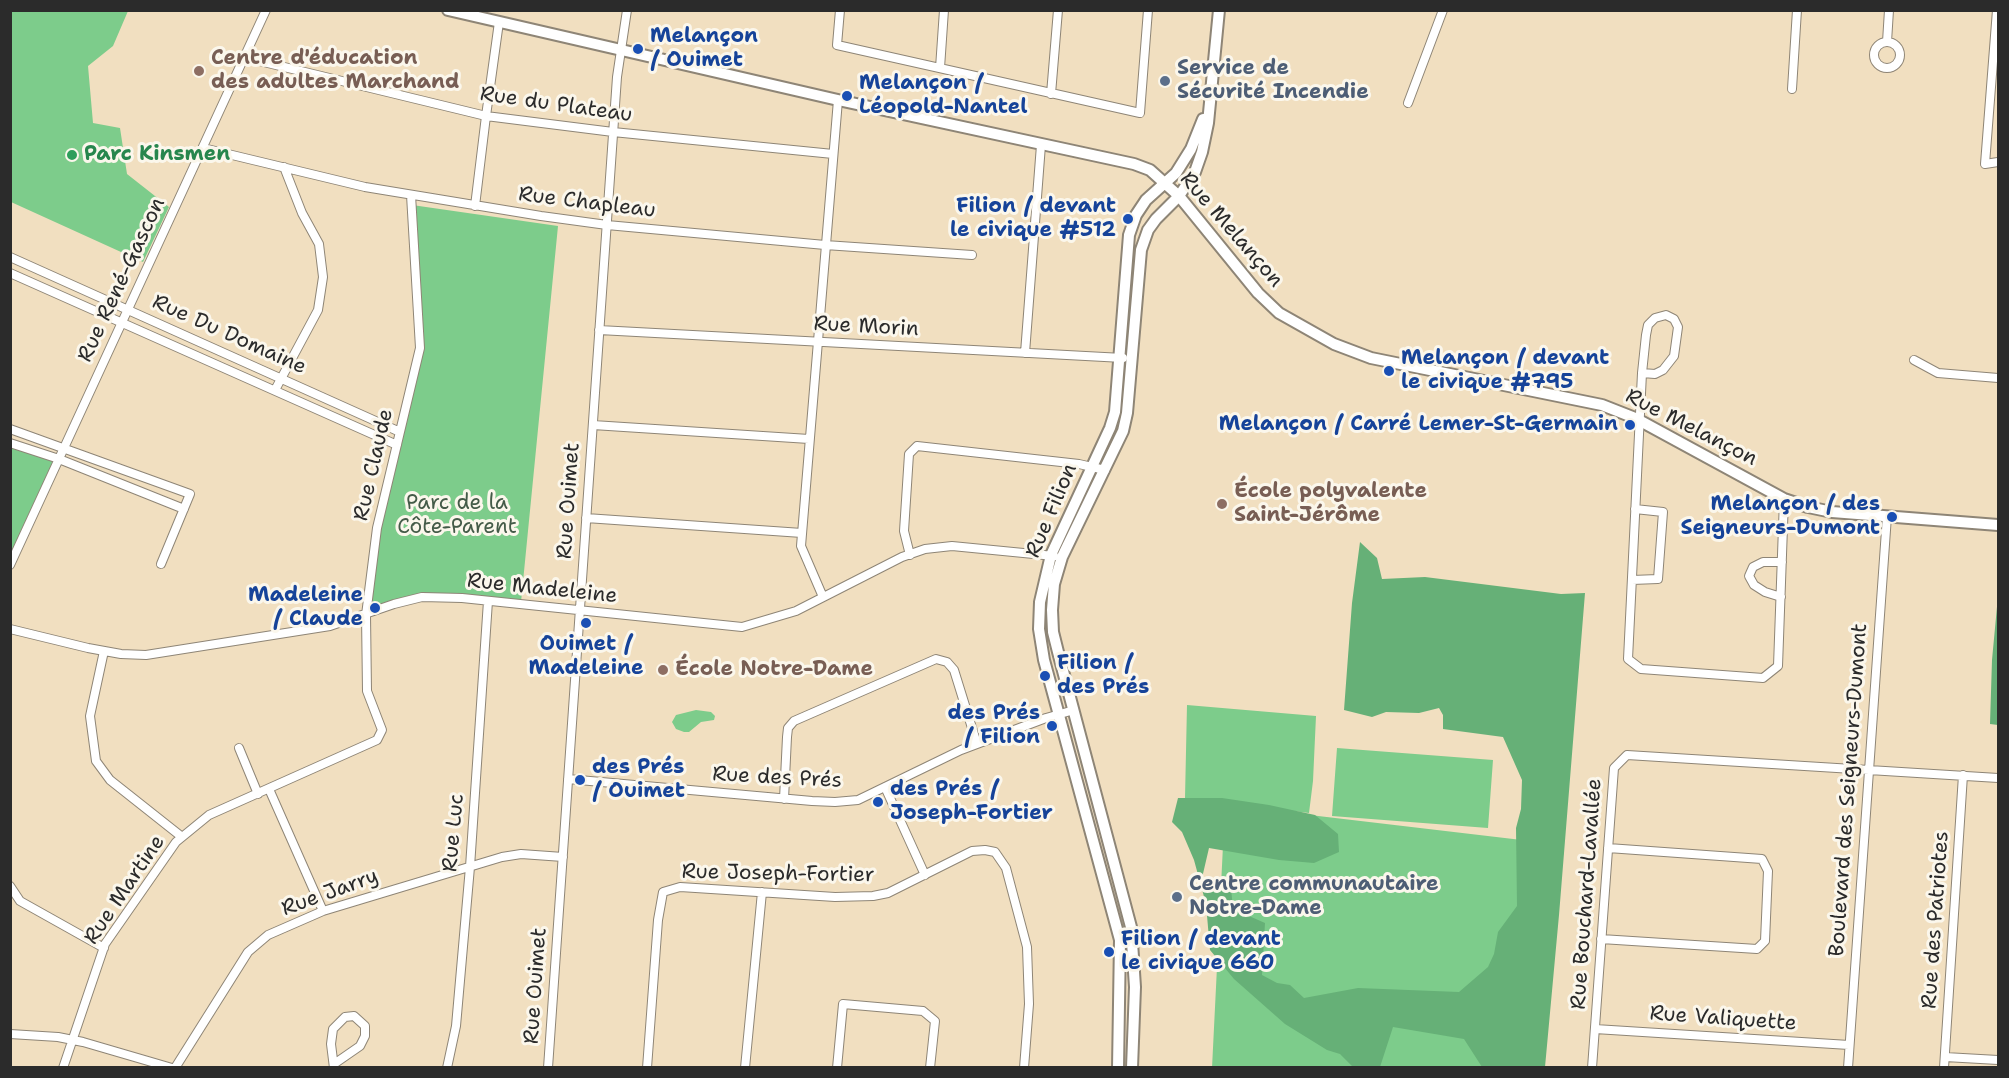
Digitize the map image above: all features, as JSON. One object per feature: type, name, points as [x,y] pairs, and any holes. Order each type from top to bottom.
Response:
[{"type":"street","name":"Rue René-Gascon","points":[[10,565],[266,10]]},
{"type":"street","name":"Rue Melançon","points":[[448,10],[838,100],[1134,164],[1150,170],[1179,196],[1258,294],[1279,313],[1334,344],[1371,358],[1602,405],[1641,421],[1784,499],[1808,507],[1832,512],[1998,525]]},
{"type":"street","name":"Rue Ouimet","points":[[548,1068],[617,77],[627,10]]},
{"type":"street","points":[[840,10],[837,45],[1140,113],[1148,10]]},
{"type":"street","points":[[940,68],[944,10]]},
{"type":"street","points":[[1051,94],[1058,10]]},
{"type":"street","name":"Rue Filion","points":[[1118,1068],[1120,940],[1044,660],[1039,632],[1040,602],[1115,412],[1141,250],[1148,230],[1179,196],[1195,172],[1202,152],[1208,123],[1218,10]]},
{"type":"street","points":[[1408,103],[1443,10]]},
{"type":"street","points":[[1792,89],[1797,10]]},
{"type":"street","points":[[1887,42],[1889,10]]},
{"type":"street","points":[[1997,10],[1985,164],[1998,162]]},
{"type":"street","points":[[476,206],[499,22]]},
{"type":"street","name":"Rue du Plateau","points":[[243,57],[486,116],[614,132],[833,154]]},
{"type":"street","name":"Rue Filion","points":[[1132,1068],[1135,987],[1131,927],[1053,632],[1054,584],[1057,556],[1105,470],[1123,431],[1127,413],[1125,358],[1129,235],[1141,207],[1176,173],[1191,149],[1211,96]]},
{"type":"street","points":[[823,597],[801,546],[838,100]]},
{"type":"street","points":[[1025,353],[1041,145]]},
{"type":"street","name":"Rue Chapleau","points":[[203,147],[365,187],[607,225],[825,245],[972,255]]},
{"type":"street","points":[[275,390],[318,310],[323,278],[319,244],[302,213],[284,167]]},
{"type":"street","name":"Rue Claude","points":[[377,740],[382,730],[367,691],[366,615],[377,528],[420,348],[411,195]]},
{"type":"street","name":"Rue Du Domaine","points":[[10,257],[400,432]]},
{"type":"street","name":"Rue Du Domaine","points":[[10,273],[397,445]]},
{"type":"street","points":[[1642,373],[1655,374],[1664,370],[1674,356],[1678,327],[1674,319],[1666,315],[1655,318],[1648,325],[1642,373],[1628,659],[1641,669],[1763,678],[1778,666],[1784,499]]},
{"type":"street","name":"Rue Morin","points":[[600,330],[1125,358]]},
{"type":"street","points":[[1914,360],[1938,373],[1998,378]]},
{"type":"street","points":[[593,425],[809,439]]},
{"type":"street","points":[[10,429],[190,494],[161,564]]},
{"type":"street","points":[[10,443],[59,459],[184,509]]},
{"type":"street","points":[[910,555],[904,531],[909,454],[917,446],[1105,470]]},
{"type":"street","points":[[1632,580],[1658,579],[1663,513],[1635,509]]},
{"type":"street","name":"Boulevard des Seigneurs-Dumont","points":[[1848,1068],[1887,516]]},
{"type":"street","points":[[586,518],[802,533]]},
{"type":"street","name":"Rue Madeleine","points":[[10,628],[104,651],[146,655],[330,626],[422,597],[488,601],[742,627],[796,611],[925,549],[952,546],[1057,556]]},
{"type":"street","points":[[1780,597],[1754,585],[1749,576],[1753,567],[1763,562],[1782,562]]},
{"type":"street","name":"Rue Luc","points":[[447,1068],[456,1026],[470,867],[488,601]]},
{"type":"street","points":[[1039,632],[1053,632]]},
{"type":"street","points":[[104,651],[90,716],[96,761],[110,780],[182,837]]},
{"type":"street","points":[[784,799],[788,728],[794,721],[936,659],[947,662],[954,669],[977,744]]},
{"type":"street","name":"Rue des Prés","points":[[568,779],[784,799],[835,802],[858,800],[977,744],[1074,710]]},
{"type":"street","name":"Rue Martine","points":[[63,1068],[104,948],[176,843],[209,815],[377,740]]},
{"type":"street","points":[[238,748],[258,794]]},
{"type":"street","name":"Rue Bouchard-Lavallée","points":[[1592,1068],[1614,768],[1627,755],[1998,778]]},
{"type":"street","name":"Rue des Patriotes","points":[[1944,1068],[1963,775]]},
{"type":"street","points":[[885,787],[925,875]]},
{"type":"street","points":[[269,789],[323,911]]},
{"type":"street","points":[[1601,939],[1757,949],[1765,941],[1768,871],[1762,859],[1608,848]]},
{"type":"street","name":"Rue Joseph-Fortier","points":[[647,1068],[658,920],[663,892],[680,887],[844,897],[873,896],[888,893],[972,852],[985,849],[995,852],[1003,861],[1027,946],[1029,1004],[1024,1068]]},
{"type":"street","name":"Rue Jarry","points":[[174,1068],[248,952],[268,935],[323,911],[502,857],[520,854],[563,857]]},
{"type":"street","points":[[10,886],[20,901],[104,948]]},
{"type":"street","points":[[745,1068],[762,892]]},
{"type":"street","points":[[1120,940],[1132,938]]},
{"type":"street","points":[[837,1068],[843,1004],[923,1011],[935,1021],[930,1068]]},
{"type":"street","points":[[354,1016],[365,1026],[365,1036],[360,1046],[334,1066],[331,1044],[333,1029],[345,1017],[354,1016]]},
{"type":"street","name":"Rue Valiquette","points":[[1595,1029],[1849,1045]]},
{"type":"street","points":[[10,1034],[72,1040],[174,1068]]},
{"type":"street","points":[[1945,1057],[1998,1060]]},
{"type":"green space","points":[[11,10],[128,11],[113,46],[88,66],[93,123],[120,128],[127,174],[169,207],[143,262],[11,202]]},
{"type":"green space","name":"Parc de la Côte-Parent","points":[[412,205],[558,226],[521,602],[422,593],[367,615],[393,452],[419,338]]},
{"type":"green space","points":[[11,446],[55,461],[11,557]]},
{"type":"green space","points":[[1360,542],[1377,558],[1382,579],[1425,577],[1561,594],[1585,593],[1545,1067],[1482,1067],[1464,1039],[1393,1027],[1380,1067],[1353,1067],[1340,1054],[1327,1050],[1285,1024],[1234,979],[1210,950],[1206,904],[1194,860],[1182,832],[1172,822],[1178,798],[1222,798],[1315,815],[1338,834],[1339,852],[1314,863],[1279,860],[1209,848],[1202,878],[1213,887],[1231,888],[1233,909],[1265,923],[1262,975],[1277,983],[1290,985],[1304,998],[1358,988],[1459,992],[1488,967],[1494,954],[1498,932],[1517,906],[1516,828],[1521,809],[1522,780],[1503,737],[1443,729],[1443,715],[1439,708],[1419,713],[1386,712],[1372,717],[1344,710],[1352,603]]},
{"type":"green space","points":[[1998,596],[1998,725],[1990,724],[1992,660]]},
{"type":"green space","points":[[1187,705],[1316,716],[1309,813],[1185,798]]},
{"type":"green space","points":[[696,710],[711,712],[715,716],[714,720],[701,722],[689,732],[676,729],[672,722],[676,715]]},
{"type":"green space","points":[[1337,748],[1493,760],[1488,828],[1332,816]]},
{"type":"green space","points":[[1225,805],[1564,845],[1544,1067],[1212,1068]]},
{"type":"place","name":"Melançon / Ouimet","points":[[638,49]]},
{"type":"place","name":"Centre d'éducation des adultes Marchand","points":[[199,71]]},
{"type":"place","name":"Service de Sécurité Incendie","points":[[1165,81]]},
{"type":"place","name":"Melançon / Léopold-Nantel","points":[[847,96]]},
{"type":"place","name":"Parc Kinsmen","points":[[72,155]]},
{"type":"place","name":"Filion / devant le civique #512","points":[[1128,219]]},
{"type":"place","name":"Melançon / devant le civique #795","points":[[1389,371]]},
{"type":"place","name":"Melançon / Carré Lemer-St-Germain","points":[[1630,425]]},
{"type":"place","name":"École polyvalente Saint-Jérôme","points":[[1222,504]]},
{"type":"place","name":"Melançon / des Seigneurs-Dumont","points":[[1892,517]]},
{"type":"place","name":"Madeleine / Claude","points":[[375,608]]},
{"type":"place","name":"Ouimet / Madeleine","points":[[586,623]]},
{"type":"place","name":"École Notre-Dame","points":[[663,670]]},
{"type":"place","name":"Filion / des Prés","points":[[1045,676]]},
{"type":"place","name":"des Prés / Filion","points":[[1052,726]]},
{"type":"place","name":"des Prés / Ouimet","points":[[580,780]]},
{"type":"place","name":"des Prés / Joseph-Fortier","points":[[878,802]]},
{"type":"place","name":"Centre communautaire Notre-Dame","points":[[1177,897]]},
{"type":"place","name":"Filion / devant le civique 660","points":[[1109,952]]}]
